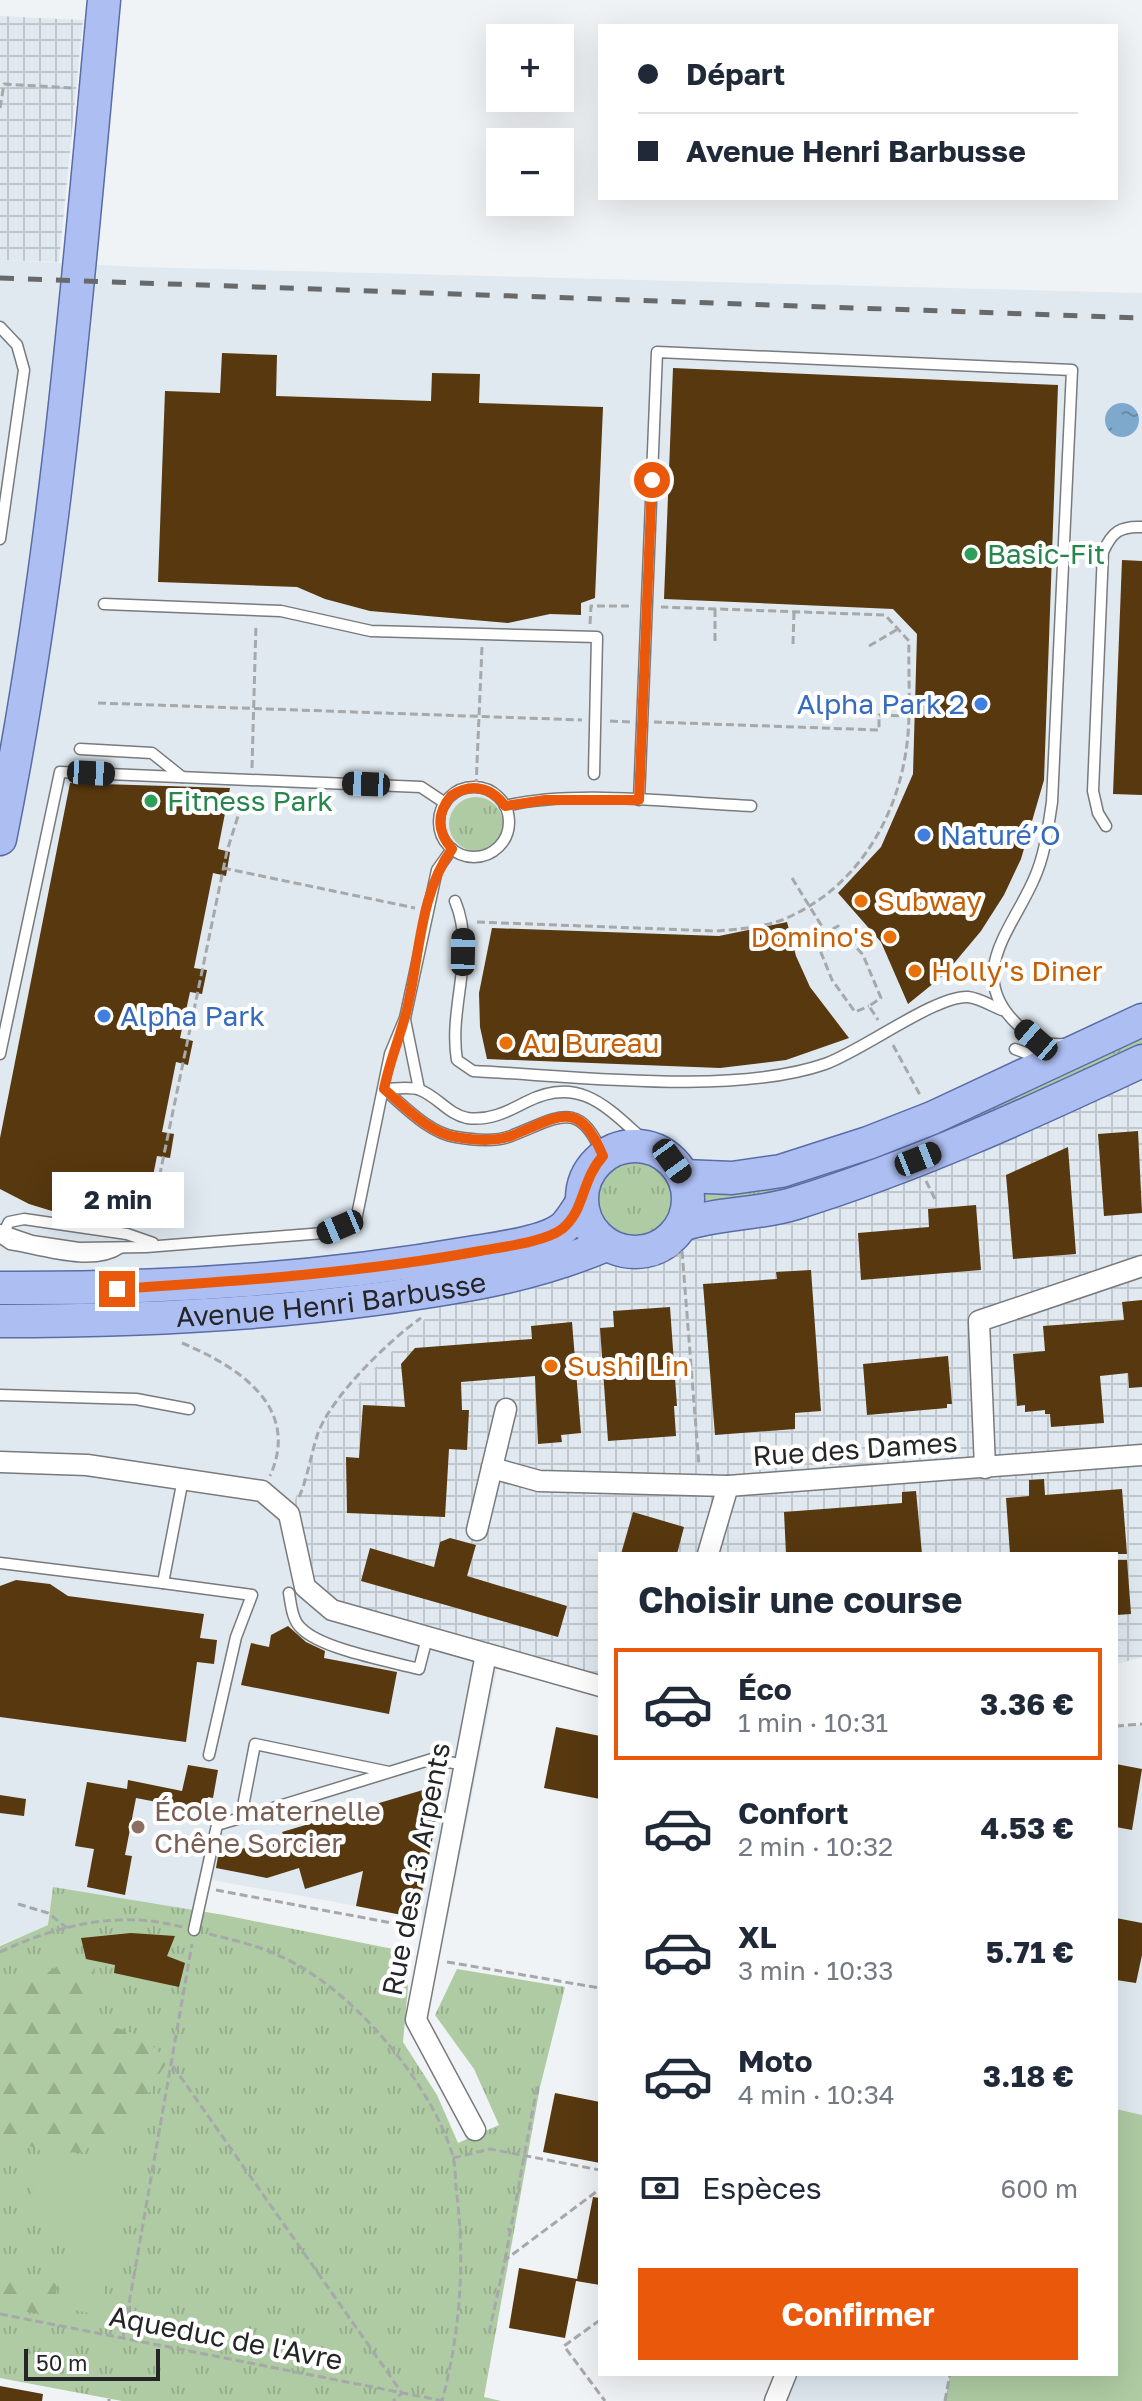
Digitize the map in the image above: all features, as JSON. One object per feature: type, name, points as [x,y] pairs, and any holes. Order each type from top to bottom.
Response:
[{"type":"main road","points":[[0,839],[37,625],[60,457],[104,0]]},
{"type":"main road","points":[[683,1176],[732,1178],[781,1171],[932,1118],[1033,1055],[1142,1020]]},
{"type":"main road","points":[[683,1241],[688,1204],[683,1176],[672,1161],[657,1151],[629,1146],[603,1156],[587,1178],[581,1204],[589,1227],[614,1253],[652,1250],[666,1243],[683,1241],[704,1217],[791,1205],[871,1179],[1045,1106],[1142,1061]]},
{"type":"main road","name":"Avenue Henri Barbusse","points":[[0,1288],[117,1289],[261,1280],[419,1262],[514,1245],[562,1229],[581,1204]]},
{"type":"main road","name":"Avenue Henri Barbusse","points":[[0,1321],[150,1321],[348,1303],[524,1276],[614,1253]]},
{"type":"street","name":"Rue des Dames","points":[[985,1468],[979,1321],[1142,1266]]},
{"type":"street","points":[[477,1530],[506,1409]]},
{"type":"street","name":"Rue des Dames","points":[[492,1468],[539,1481],[728,1486],[1142,1455]]},
{"type":"street","points":[[0,1462],[87,1465],[262,1491],[289,1514],[305,1587],[332,1610],[598,1685]]},
{"type":"street","name":"Rue des Dames","points":[[709,1552],[728,1486]]},
{"type":"street","name":"Rue des 13 Arpents","points":[[475,2130],[416,2020],[486,1654]]},
{"type":"street","points":[[775,2401],[785,2376]]},
{"type":"lane","points":[[0,327],[17,345],[24,370],[0,539]]},
{"type":"lane","points":[[639,800],[657,352],[1072,370],[1052,802],[1046,841],[1034,879],[999,942],[994,975],[1002,1010],[1033,1055],[1142,1009]]},
{"type":"lane","points":[[1106,826],[1098,813],[1093,791],[1103,552],[1110,535],[1125,526],[1142,527]]},
{"type":"lane","points":[[104,604],[281,611],[371,631],[597,637],[594,774]]},
{"type":"lane","points":[[80,749],[152,753],[183,777]]},
{"type":"lane","points":[[0,1054],[60,772],[421,787],[445,803]]},
{"type":"lane","points":[[476,787],[494,793],[509,816],[506,837],[492,853],[471,857],[452,849],[441,832],[441,812],[445,803],[458,792],[476,787]]},
{"type":"lane","points":[[505,806],[545,800],[639,800],[751,806]]},
{"type":"lane","points":[[153,1243],[127,1234],[24,1219],[9,1222],[2,1231],[32,1241],[79,1248],[122,1247],[324,1233],[356,1220],[390,1054],[405,1018],[437,870],[452,849]]},
{"type":"lane","points":[[455,901],[464,922],[462,981],[453,1041],[457,1060],[473,1071],[746,1080],[825,1064],[887,1035],[935,1004],[955,998],[970,997],[1002,1010]]},
{"type":"lane","points":[[405,1018],[419,1089]]},
{"type":"lane","points":[[384,1089],[419,1089],[446,1109],[466,1118],[487,1118],[506,1113],[540,1095],[568,1091],[592,1097],[657,1151]]},
{"type":"lane","points":[[384,1089],[431,1127],[451,1137],[479,1140],[508,1137],[546,1119],[567,1116],[584,1121],[593,1132],[603,1156]]},
{"type":"lane","points":[[0,1395],[136,1399],[189,1409]]},
{"type":"lane","points":[[163,1583],[183,1477]]},
{"type":"lane","points":[[0,1563],[252,1595],[236,1637],[209,1755]]},
{"type":"lane","points":[[289,1593],[294,1618],[301,1629],[328,1642],[419,1669],[427,1638]]},
{"type":"lane","points":[[247,1816],[244,1801],[255,1744],[389,1772]]},
{"type":"lane","points":[[194,1930],[217,1825],[432,1759],[465,1765]]},
{"type":"path","points":[[0,108],[4,84],[96,90]]},
{"type":"path","points":[[730,602],[730,610]]},
{"type":"path","points":[[590,624],[591,606],[634,606]]},
{"type":"path","points":[[715,609],[715,641]]},
{"type":"path","points":[[145,1216],[151,1217],[166,1157],[227,851],[239,804],[251,780],[256,610]]},
{"type":"path","points":[[793,644],[794,612]]},
{"type":"path","points":[[869,646],[898,629]]},
{"type":"path","points":[[476,787],[482,633]]},
{"type":"path","points":[[98,703],[879,730],[879,715],[907,716]]},
{"type":"path","points":[[792,878],[826,933]]},
{"type":"path","points":[[838,926],[863,955],[881,998],[869,1006],[855,1012],[832,980],[816,940],[838,926]]},
{"type":"path","points":[[869,1006],[880,1023]]},
{"type":"path","points":[[891,1042],[926,1107]]},
{"type":"path","points":[[926,1181],[935,1199]]},
{"type":"path","points":[[614,1253],[657,1264],[683,1241]]},
{"type":"path","points":[[683,1241],[701,1485]]},
{"type":"path","points":[[292,1492],[299,1498],[319,1430],[336,1403],[409,1326],[428,1313]]},
{"type":"path","points":[[169,1338],[198,1350],[259,1390],[277,1416],[281,1442],[268,1479],[278,1482]]},
{"type":"path","points":[[1118,1726],[1142,1724]]},
{"type":"path","points":[[201,1887],[433,1931]]},
{"type":"path","points":[[18,1904],[48,1913],[67,1928]]},
{"type":"path","points":[[0,1952],[31,1938],[67,1928],[128,1918],[247,1943],[286,1958],[322,1982],[400,2060],[426,2095],[453,2158],[460,2217],[461,2286],[453,2361],[443,2401]]},
{"type":"path","points":[[123,2338],[173,2066],[194,1930]]},
{"type":"path","points":[[428,1958],[598,1988]]},
{"type":"path","points":[[173,2066],[402,2393],[393,2401]]},
{"type":"path","points":[[489,2333],[537,2087]]},
{"type":"path","points":[[453,2158],[490,2149],[598,2170]]},
{"type":"path","points":[[505,2260],[598,2190]]},
{"type":"path","name":"Aqueduc de l'Avre","points":[[0,2314],[443,2401]]},
{"type":"path","points":[[598,2321],[564,2346],[605,2401]]},
{"type":"path","points":[[945,2401],[950,2376]]},
{"type":"shaded area","points":[[0,16],[83,20],[59,262],[0,260]]},
{"type":"shaded area","points":[[0,260],[140,267],[1142,293],[1142,1657],[1118,1663],[1118,1552],[598,1552],[598,1556],[503,1639],[447,1922],[206,1879],[198,1911],[48,1925],[0,1945]]},
{"type":"shaded area","points":[[1142,1054],[1142,1657],[1118,1663],[1118,1552],[598,1552],[598,1674],[346,1614],[305,1587],[289,1514],[331,1411],[437,1307]]},
{"type":"shaded area","points":[[1142,1725],[1142,2115],[1118,2109],[1118,1727]]},
{"type":"shaded area","points":[[785,2376],[950,2376],[945,2401],[775,2401]]},
{"type":"green space","points":[[476,797],[495,805],[503,824],[495,843],[476,851],[457,843],[449,824],[457,805]]},
{"type":"green space","points":[[1142,1033],[1142,1048],[998,1114],[774,1199],[702,1206],[703,1188]]},
{"type":"green space","points":[[629,1162],[643,1162],[657,1168],[667,1178],[673,1199],[671,1213],[657,1230],[643,1236],[629,1236],[615,1230],[605,1220],[599,1206],[599,1192],[605,1178],[615,1168]]},
{"type":"green space","points":[[53,1887],[224,1915],[398,1950],[408,1987],[403,2042],[437,2095],[458,2143],[499,2125],[474,2069],[435,2015],[457,1969],[565,1987],[540,2087],[484,2397],[501,2401],[122,2401],[0,2378],[0,1946],[48,1925]]},
{"type":"green space","points":[[64,1962],[95,1968],[88,2018],[144,2037],[168,2061],[126,2135],[94,2136],[85,2153],[42,2151],[10,2138],[0,2163],[0,2003]]},
{"type":"green space","points":[[1118,2109],[1142,2115],[1142,2401],[945,2401],[950,2376],[1118,2376]]},
{"type":"green space","points":[[39,2154],[126,2169],[115,2225],[29,2211]]},
{"type":"green space","points":[[73,2222],[117,2232],[99,2315],[56,2306]]},
{"type":"green space","points":[[0,2258],[17,2271],[58,2284],[51,2316],[0,2307]]},
{"type":"water","points":[[1122,403],[1134,408],[1139,420],[1134,432],[1122,437],[1110,432],[1105,420],[1110,408]]},
{"type":"building","points":[[222,353],[277,355],[276,396],[431,401],[432,373],[480,374],[479,403],[603,407],[595,598],[581,603],[581,615],[550,614],[508,623],[370,611],[325,599],[297,587],[158,582],[165,391],[220,393]]},
{"type":"building","name":"Alpha Park 2","points":[[673,368],[1058,385],[1044,780],[1021,859],[1004,895],[981,931],[945,974],[908,1004],[881,942],[838,893],[881,847],[913,774],[917,634],[893,609],[664,599]]},
{"type":"building","points":[[1122,560],[1142,561],[1142,795],[1113,794]]},
{"type":"building","name":"Alpha Park","points":[[70,783],[230,788],[218,849],[230,852],[226,876],[213,873],[194,968],[207,970],[202,994],[190,992],[180,1038],[193,1041],[188,1065],[176,1062],[162,1132],[174,1134],[170,1158],[157,1156],[145,1216],[103,1218],[65,1215],[29,1204],[0,1189],[0,1138]]},
{"type":"building","points":[[787,922],[796,956],[810,987],[849,1038],[786,1060],[720,1068],[487,1059],[480,1027],[479,993],[492,928],[719,936]]},
{"type":"building","points":[[1138,1131],[1142,1213],[1104,1216],[1098,1134]]},
{"type":"building","points":[[1068,1147],[1076,1254],[1013,1259],[1006,1175]]},
{"type":"building","points":[[976,1205],[981,1270],[861,1280],[858,1233],[929,1227],[928,1209]]},
{"type":"building","points":[[811,1270],[821,1411],[795,1413],[795,1429],[715,1435],[703,1284],[777,1279],[776,1272]]},
{"type":"building","points":[[1142,1300],[1142,1387],[1129,1388],[1128,1373],[1100,1376],[1104,1423],[1051,1427],[1050,1414],[1045,1414],[1045,1410],[1025,1412],[1025,1405],[1017,1406],[1013,1354],[1045,1351],[1043,1326],[1124,1320],[1122,1302]]},
{"type":"building","points":[[670,1307],[676,1436],[608,1441],[600,1328],[614,1327],[613,1311]]},
{"type":"building","points":[[572,1322],[581,1433],[561,1435],[562,1442],[538,1444],[535,1376],[461,1382],[462,1410],[469,1410],[467,1450],[449,1449],[445,1517],[347,1513],[346,1457],[359,1458],[363,1405],[405,1407],[401,1364],[415,1348],[532,1339],[531,1326]]},
{"type":"building","points":[[948,1356],[952,1404],[947,1404],[947,1408],[867,1415],[863,1364]]},
{"type":"building","points":[[1044,1479],[1045,1495],[1122,1489],[1127,1554],[1010,1552],[1006,1498],[1029,1496],[1029,1480]]},
{"type":"building","points":[[916,1491],[922,1552],[786,1552],[784,1512],[902,1503],[902,1492]]},
{"type":"building","points":[[633,1512],[684,1527],[678,1552],[622,1552]]},
{"type":"building","points":[[450,1538],[476,1545],[467,1576],[567,1606],[558,1637],[361,1581],[370,1548],[434,1567],[440,1542]]},
{"type":"building","points":[[1118,1560],[1127,1560],[1131,1614],[1118,1615]]},
{"type":"building","points":[[16,1580],[50,1584],[68,1596],[204,1614],[200,1638],[217,1640],[214,1664],[197,1662],[186,1742],[0,1717],[0,1586]]},
{"type":"building","points":[[288,1626],[306,1642],[325,1651],[324,1658],[397,1672],[389,1714],[241,1685],[251,1643],[269,1647],[271,1635]]},
{"type":"building","points":[[556,1727],[598,1736],[598,1799],[544,1788]]},
{"type":"building","points":[[1118,1764],[1142,1769],[1132,1830],[1118,1827]]},
{"type":"building","points":[[188,1765],[218,1770],[213,1798],[208,1797],[204,1811],[136,1798],[125,1855],[132,1856],[125,1895],[87,1887],[94,1849],[75,1846],[87,1782],[127,1789],[128,1780],[182,1791]]},
{"type":"building","points":[[443,1784],[417,1918],[356,1906],[363,1871],[305,1889],[299,1868],[267,1878],[216,1868],[218,1856],[284,1836],[282,1832]]},
{"type":"building","points":[[0,1795],[26,1799],[24,1816],[0,1813]]},
{"type":"building","points":[[1118,1918],[1142,1923],[1142,1955],[1136,1983],[1118,1980]]},
{"type":"building","points":[[131,1933],[175,1936],[167,1956],[185,1963],[179,1987],[114,1973],[115,1965],[86,1959],[81,1938]]},
{"type":"building","points":[[555,2093],[598,2102],[598,2163],[543,2152]]},
{"type":"building","points":[[593,2197],[598,2198],[598,2285],[576,2281],[565,2338],[509,2328],[519,2268],[577,2279]]},
{"type":"building","points":[[0,2386],[43,2394],[42,2401],[0,2401]]},
{"type":"railway","points":[[0,278],[1142,318]]},
{"type":"place","name":"Basic-Fit","points":[[971,554]]},
{"type":"place","name":"Alpha Park 2","points":[[981,704]]},
{"type":"place","name":"Fitness Park","points":[[151,801]]},
{"type":"place","name":"Naturé’O","points":[[924,835]]},
{"type":"place","name":"Subway","points":[[861,901]]},
{"type":"place","name":"Domino's","points":[[890,937]]},
{"type":"place","name":"Holly's Diner","points":[[915,971]]},
{"type":"place","name":"Alpha Park","points":[[104,1016]]},
{"type":"place","name":"Au Bureau","points":[[506,1043]]},
{"type":"place","name":"Sushi Lin","points":[[551,1366]]},
{"type":"place","name":"École maternelle Chêne Sorcier","points":[[138,1827]]},
{"type":"route","points":[[117,1289],[261,1280],[419,1262],[514,1245],[562,1229],[581,1204],[583,1186],[590,1170],[603,1156],[593,1132],[584,1121],[567,1116],[546,1119],[508,1137],[479,1140],[451,1137],[431,1127],[384,1089],[390,1054],[405,1018],[437,870],[452,849],[445,841],[439,822],[445,803],[451,796],[476,787],[494,793],[505,806],[545,800],[639,800],[652,480]]}]
